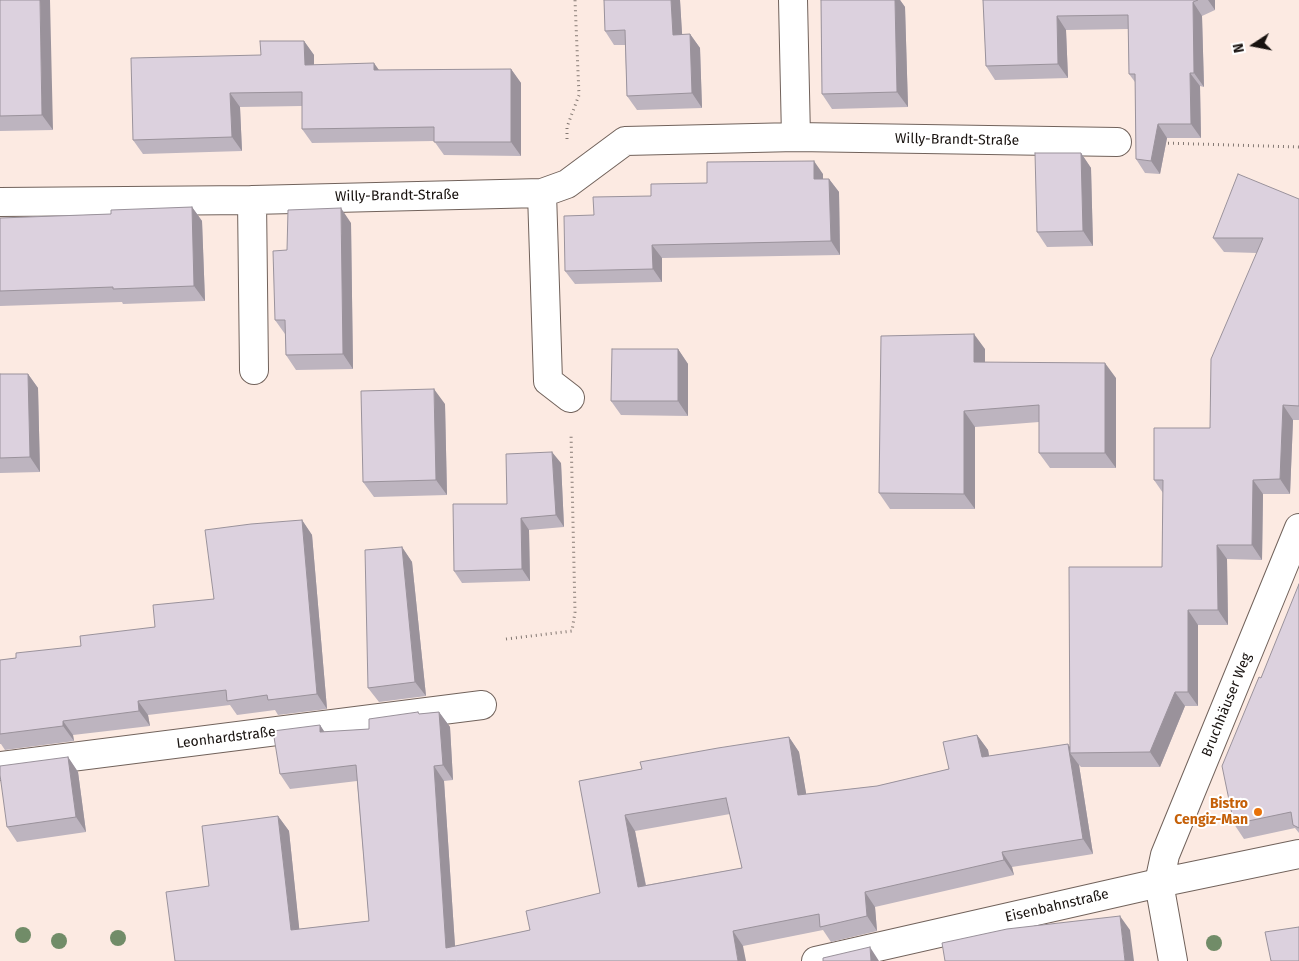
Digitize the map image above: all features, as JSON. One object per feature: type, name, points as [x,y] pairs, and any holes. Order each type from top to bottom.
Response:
[{"type":"street","points":[[793,0],[796,137]]},
{"type":"street","name":"Willy-Brandt-Straße","points":[[0,202],[252,200],[555,189],[625,141],[796,137],[1118,142]]},
{"type":"street","points":[[555,189],[548,381],[570,398]]},
{"type":"street","points":[[252,200],[254,370]]},
{"type":"street","name":"Bruchhäuser Weg","points":[[1159,883],[1165,855],[1299,528]]},
{"type":"street","name":"Leonhardstraße","points":[[0,766],[482,705]]},
{"type":"street","name":"Eisenbahnstraße","points":[[816,961],[1159,883],[1299,854]]},
{"type":"street","points":[[1159,883],[1173,961]]},
{"type":"path","points":[[555,189],[567,127],[579,95],[575,0]]},
{"type":"path","points":[[1118,142],[1299,147]]},
{"type":"path","points":[[506,639],[572,631],[575,612],[570,398]]},
{"type":"building","points":[[0,0],[40,0],[42,115],[0,116]]},
{"type":"building","points":[[604,0],[671,0],[673,35],[690,34],[692,93],[627,96],[625,30],[605,31]]},
{"type":"building","points":[[821,0],[895,0],[897,92],[822,94]]},
{"type":"building","points":[[983,0],[1198,0],[1193,2],[1194,73],[1190,73],[1191,124],[1158,124],[1151,161],[1136,159],[1135,74],[1129,74],[1128,15],[1057,16],[1058,64],[986,66]]},
{"type":"building","points":[[260,41],[304,41],[305,65],[374,63],[374,70],[511,69],[511,142],[434,142],[434,127],[302,129],[302,92],[230,93],[232,137],[133,140],[131,58],[261,55]]},
{"type":"building","points":[[1035,153],[1081,153],[1083,231],[1037,232]]},
{"type":"building","points":[[814,161],[814,179],[829,179],[831,241],[652,245],[653,269],[565,271],[564,216],[594,215],[593,197],[651,196],[651,184],[707,183],[707,162]]},
{"type":"building","points":[[1238,174],[1299,199],[1299,406],[1283,405],[1280,479],[1253,480],[1252,545],[1217,545],[1218,610],[1188,610],[1188,692],[1175,692],[1150,752],[1070,753],[1069,567],[1162,567],[1163,480],[1154,480],[1154,428],[1210,428],[1211,359],[1263,238],[1213,238]]},
{"type":"building","points":[[192,207],[194,286],[0,291],[0,218],[111,214],[111,210]]},
{"type":"building","points":[[341,208],[343,354],[286,355],[285,320],[275,320],[273,251],[287,250],[288,210]]},
{"type":"building","points":[[974,334],[974,362],[1105,363],[1105,453],[1039,453],[1039,405],[964,411],[964,494],[879,493],[881,336]]},
{"type":"building","points":[[612,349],[678,349],[678,401],[611,401]]},
{"type":"building","points":[[0,374],[28,374],[30,457],[0,458]]},
{"type":"building","points":[[434,389],[436,480],[363,482],[361,391]]},
{"type":"building","points":[[552,452],[556,515],[521,518],[522,569],[454,571],[453,504],[507,504],[506,454]]},
{"type":"building","points":[[302,520],[317,694],[268,700],[267,695],[227,701],[226,690],[138,701],[139,711],[63,721],[63,726],[0,734],[0,660],[16,658],[16,653],[81,646],[80,636],[155,627],[153,605],[214,599],[205,530]]},
{"type":"building","points":[[402,547],[415,682],[368,688],[365,550]]},
{"type":"building","points":[[1299,584],[1299,828],[1293,825],[1291,812],[1234,824],[1222,766],[1259,677],[1261,678]]},
{"type":"building","points":[[418,712],[419,714],[439,712],[443,765],[434,766],[446,948],[530,930],[526,911],[600,893],[579,781],[642,769],[640,762],[718,748],[789,737],[798,795],[877,786],[949,769],[943,742],[977,735],[982,757],[1068,744],[1083,839],[1002,852],[1004,860],[865,892],[867,916],[820,927],[819,914],[733,931],[738,961],[175,961],[166,892],[209,886],[202,826],[278,816],[291,930],[369,921],[356,765],[280,774],[273,731],[320,725],[320,732],[369,729],[369,719]],"holes":[[[726,798],[742,868],[638,887],[625,815]]]},
{"type":"building","points":[[68,757],[76,817],[7,827],[0,766]]},
{"type":"building","points":[[1120,916],[1125,961],[945,961],[942,943],[1007,929]]},
{"type":"building","points":[[1299,927],[1299,961],[1271,961],[1265,932]]},
{"type":"building","points":[[870,947],[871,961],[823,961],[823,958]]},
{"type":"place","name":"Bistro Cengiz-Man","points":[[1258,812]]}]
